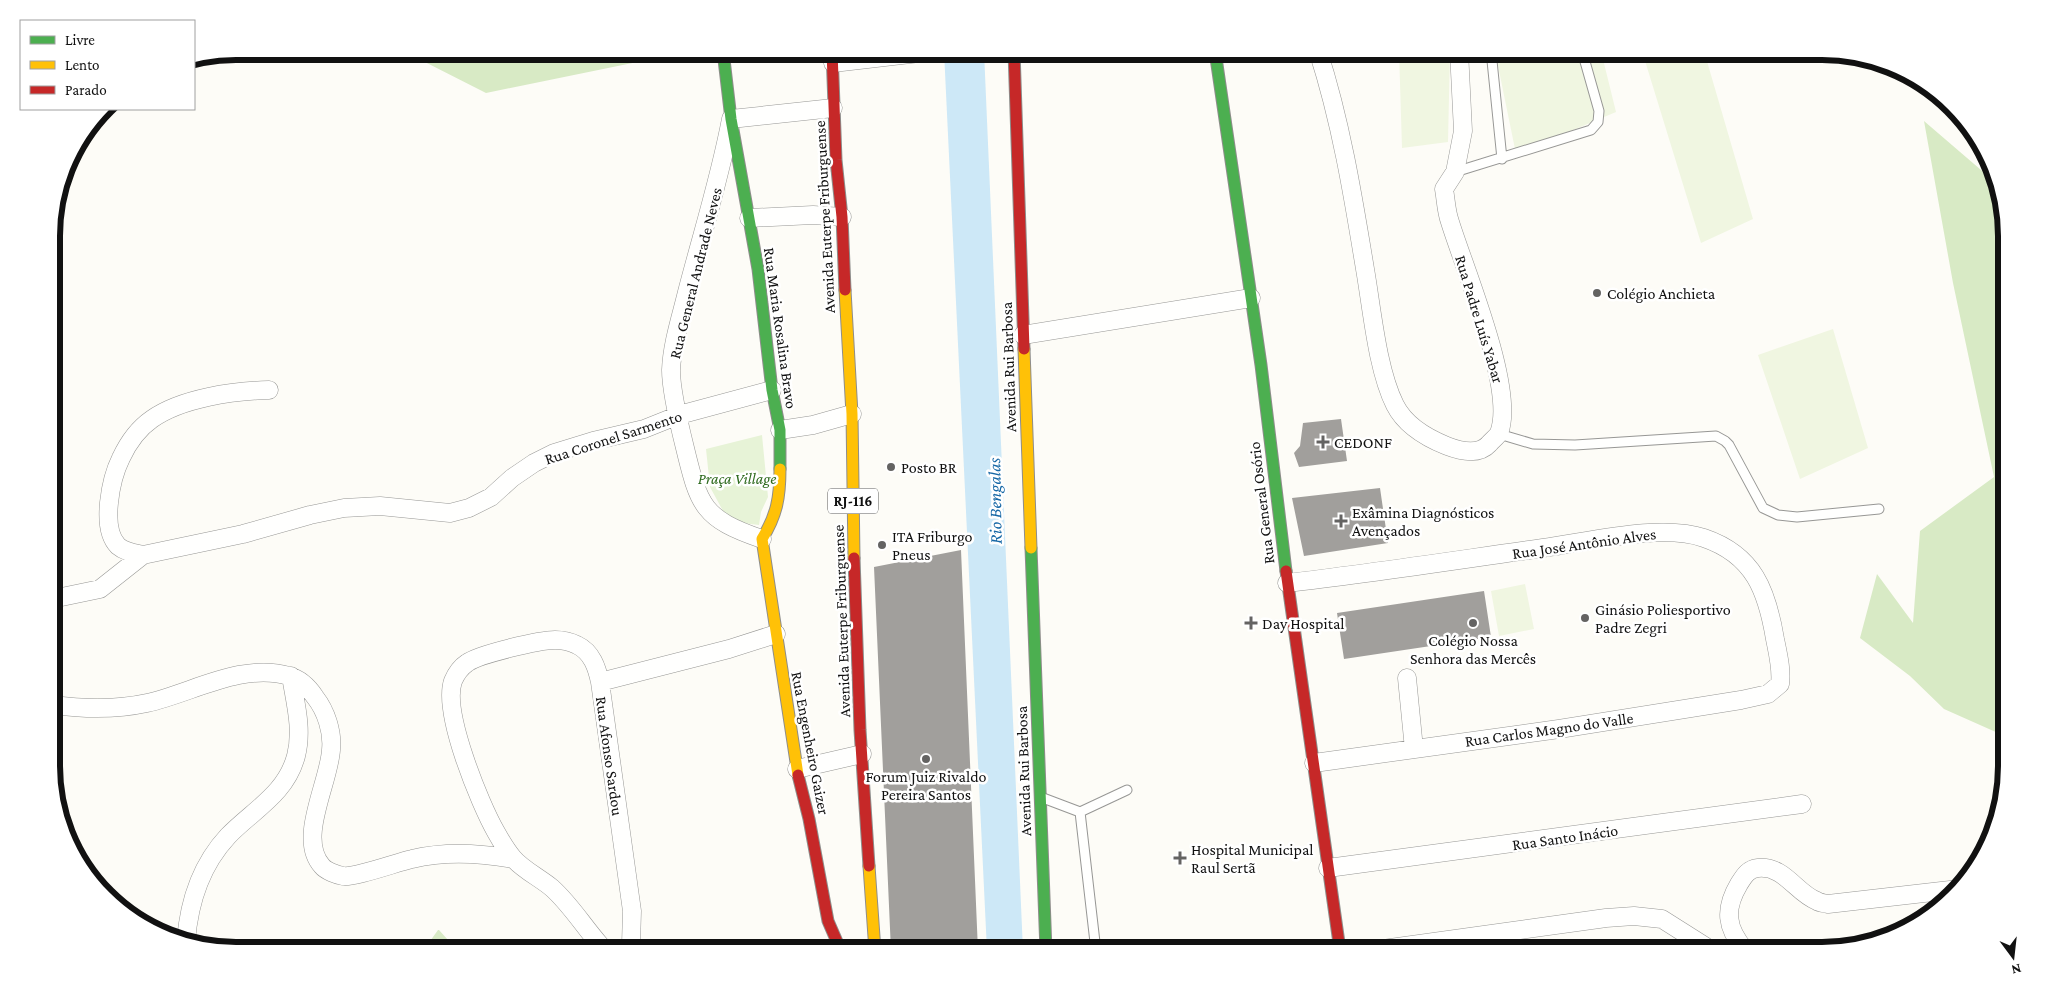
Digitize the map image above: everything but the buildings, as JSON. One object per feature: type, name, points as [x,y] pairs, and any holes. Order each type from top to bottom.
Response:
[{"type":"street","name":"Rua Maria Rosalina Bravo","points":[[724,60],[731,120],[758,269],[772,390],[780,430],[781,469],[778,506],[762,539]]},
{"type":"street","name":"Avenida Euterpe Friburguense","points":[[832,60],[833,108],[842,217],[847,351],[852,414],[855,596],[862,754],[874,942]]},
{"type":"street","name":"Avenida Rui Barbosa","points":[[1014,60],[1046,942]]},
{"type":"street","name":"Rua General Osório","points":[[1216,60],[1251,298],[1287,583],[1339,942]]},
{"type":"street","points":[[1321,60],[1341,138],[1377,341],[1395,406],[1422,435],[1464,452],[1485,448],[1499,434]]},
{"type":"street","name":"Rua Padre Luís Yabar","points":[[1459,60],[1463,131],[1455,172],[1444,189],[1449,220],[1494,358],[1501,387],[1503,413],[1499,434]]},
{"type":"street","points":[[731,120],[833,108]]},
{"type":"street","name":"Rua General Andrade Neves","points":[[731,120],[723,164],[676,337],[671,371],[694,484],[705,506],[722,522],[762,539]]},
{"type":"street","points":[[749,218],[813,215],[842,217]]},
{"type":"street","points":[[1023,335],[1251,298]]},
{"type":"street","points":[[143,555],[129,552],[118,546],[112,537],[109,522],[110,502],[116,472],[121,458],[142,427],[162,413],[180,406],[228,393],[269,390]]},
{"type":"street","name":"Rua Coronel Sarmento","points":[[60,597],[100,589],[143,555],[243,534],[310,515],[344,508],[380,506],[450,513],[469,508],[491,497],[512,478],[534,463],[554,454],[593,441],[644,429],[679,415],[772,390]]},
{"type":"street","points":[[780,430],[813,425],[852,414]]},
{"type":"street","name":"Rua José Antônio Alves","points":[[1287,583],[1400,570],[1640,534],[1685,533],[1720,544],[1740,557],[1753,571],[1760,583],[1772,623],[1781,676],[1780,684]]},
{"type":"street","name":"Rua Engenheiro Gaizer","points":[[762,539],[782,682],[798,769],[828,921],[837,942]]},
{"type":"street","name":"Rua Afonso Sardou","points":[[630,942],[632,912],[600,682],[729,649],[776,634]]},
{"type":"street","points":[[597,942],[553,889],[513,859],[485,809],[468,767],[452,706],[453,681],[468,662],[525,645],[555,640],[579,645],[588,652],[597,670],[600,682]]},
{"type":"street","points":[[60,706],[93,708],[147,703],[230,677],[257,672],[291,676],[302,682],[318,701],[325,713],[329,729],[332,748],[330,762],[313,828],[312,842],[316,856],[323,867],[343,876],[414,858],[451,853],[488,854],[513,859]]},
{"type":"street","points":[[187,935],[192,902],[201,876],[216,850],[234,830],[273,797],[286,781],[292,768],[299,742],[299,723],[291,676]]},
{"type":"street","points":[[1407,678],[1414,749]]},
{"type":"street","name":"Rua Carlos Magno do Valle","points":[[1314,763],[1741,700],[1768,694],[1780,684]]},
{"type":"street","points":[[798,769],[862,754]]},
{"type":"street","name":"Rua Santo Inácio","points":[[1328,868],[1802,804]]},
{"type":"street","points":[[1738,942],[1728,916],[1730,901],[1745,874],[1756,868],[1766,867],[1776,871],[1817,902],[1828,904],[1945,891]]},
{"type":"street","points":[[1434,942],[1606,918],[1634,916],[1662,919],[1698,942]]},
{"type":"lane","points":[[1492,60],[1502,158]]},
{"type":"lane","points":[[1455,172],[1590,130],[1598,122],[1599,111],[1585,60]]},
{"type":"lane","points":[[1499,434],[1533,444],[1575,445],[1716,436],[1726,440],[1763,508],[1778,515],[1797,517],[1879,509]]},
{"type":"lane","points":[[1041,797],[1080,812],[1127,790]]},
{"type":"lane","points":[[1080,812],[1095,942]]},
{"type":"green space","points":[[421,60],[647,60],[486,93]]},
{"type":"green space","points":[[1399,60],[1450,60],[1448,142],[1402,148]]},
{"type":"green space","points":[[1497,60],[1603,60],[1616,112],[1516,154]]},
{"type":"green space","points":[[1645,60],[1707,60],[1753,219],[1701,243]]},
{"type":"green space","points":[[1924,121],[1987,175],[1995,202],[1998,225],[1998,733],[1944,709],[1910,676],[1860,638],[1877,574],[1913,623],[1920,531],[1994,477],[1953,283]]},
{"type":"green space","points":[[1833,329],[1868,448],[1800,479],[1758,355]]},
{"type":"green space","name":"Praça Village","points":[[762,435],[768,497],[761,512],[759,525],[734,522],[723,511],[710,487],[706,449]]},
{"type":"green space","points":[[1525,584],[1534,629],[1499,636],[1491,591]]},
{"type":"green space","points":[[439,930],[450,942],[429,942]]},
{"type":"water","name":"Rio Bengalas","points":[[944,60],[984,60],[1023,942],[987,942]]},
{"type":"traffic: fast","points":[[724,60],[731,119],[758,269],[772,390],[780,430],[780,469]]},
{"type":"traffic: fast","points":[[1216,60],[1261,365],[1286,571]]},
{"type":"traffic: fast","points":[[1031,548],[1046,942]]},
{"type":"traffic: slow","points":[[845,290],[852,414],[854,558]]},
{"type":"traffic: slow","points":[[1024,349],[1031,548]]},
{"type":"traffic: slow","points":[[780,469],[777,506],[762,539],[798,775]]},
{"type":"traffic: slow","points":[[869,866],[874,942]]},
{"type":"traffic: jam","points":[[832,60],[836,160],[842,217],[845,290]]},
{"type":"traffic: jam","points":[[1014,60],[1024,349]]},
{"type":"traffic: jam","points":[[854,558],[860,730],[869,866]]},
{"type":"traffic: jam","points":[[1286,571],[1339,942]]},
{"type":"traffic: jam","points":[[798,775],[809,819],[828,921],[837,942]]},
{"type":"place","name":"Colégio Anchieta","points":[[1597,293]]},
{"type":"place","name":"CEDONF","points":[[1323,442]]},
{"type":"place","name":"Posto BR","points":[[891,467]]},
{"type":"place","name":"Exâmina Diagnósticos Avençados","points":[[1341,521]]},
{"type":"place","name":"ITA Friburgo Pneus","points":[[882,545]]},
{"type":"place","name":"Ginásio Poliesportivo Padre Zegri","points":[[1585,618]]},
{"type":"place","name":"Day Hospital","points":[[1251,623]]},
{"type":"place","name":"Colégio Nossa Senhora das Mercês","points":[[1473,623]]},
{"type":"place","name":"Forum Juiz Rivaldo Pereira Santos","points":[[926,759]]},
{"type":"place","name":"Hospital Municipal Raul Sertã","points":[[1180,858]]}]
